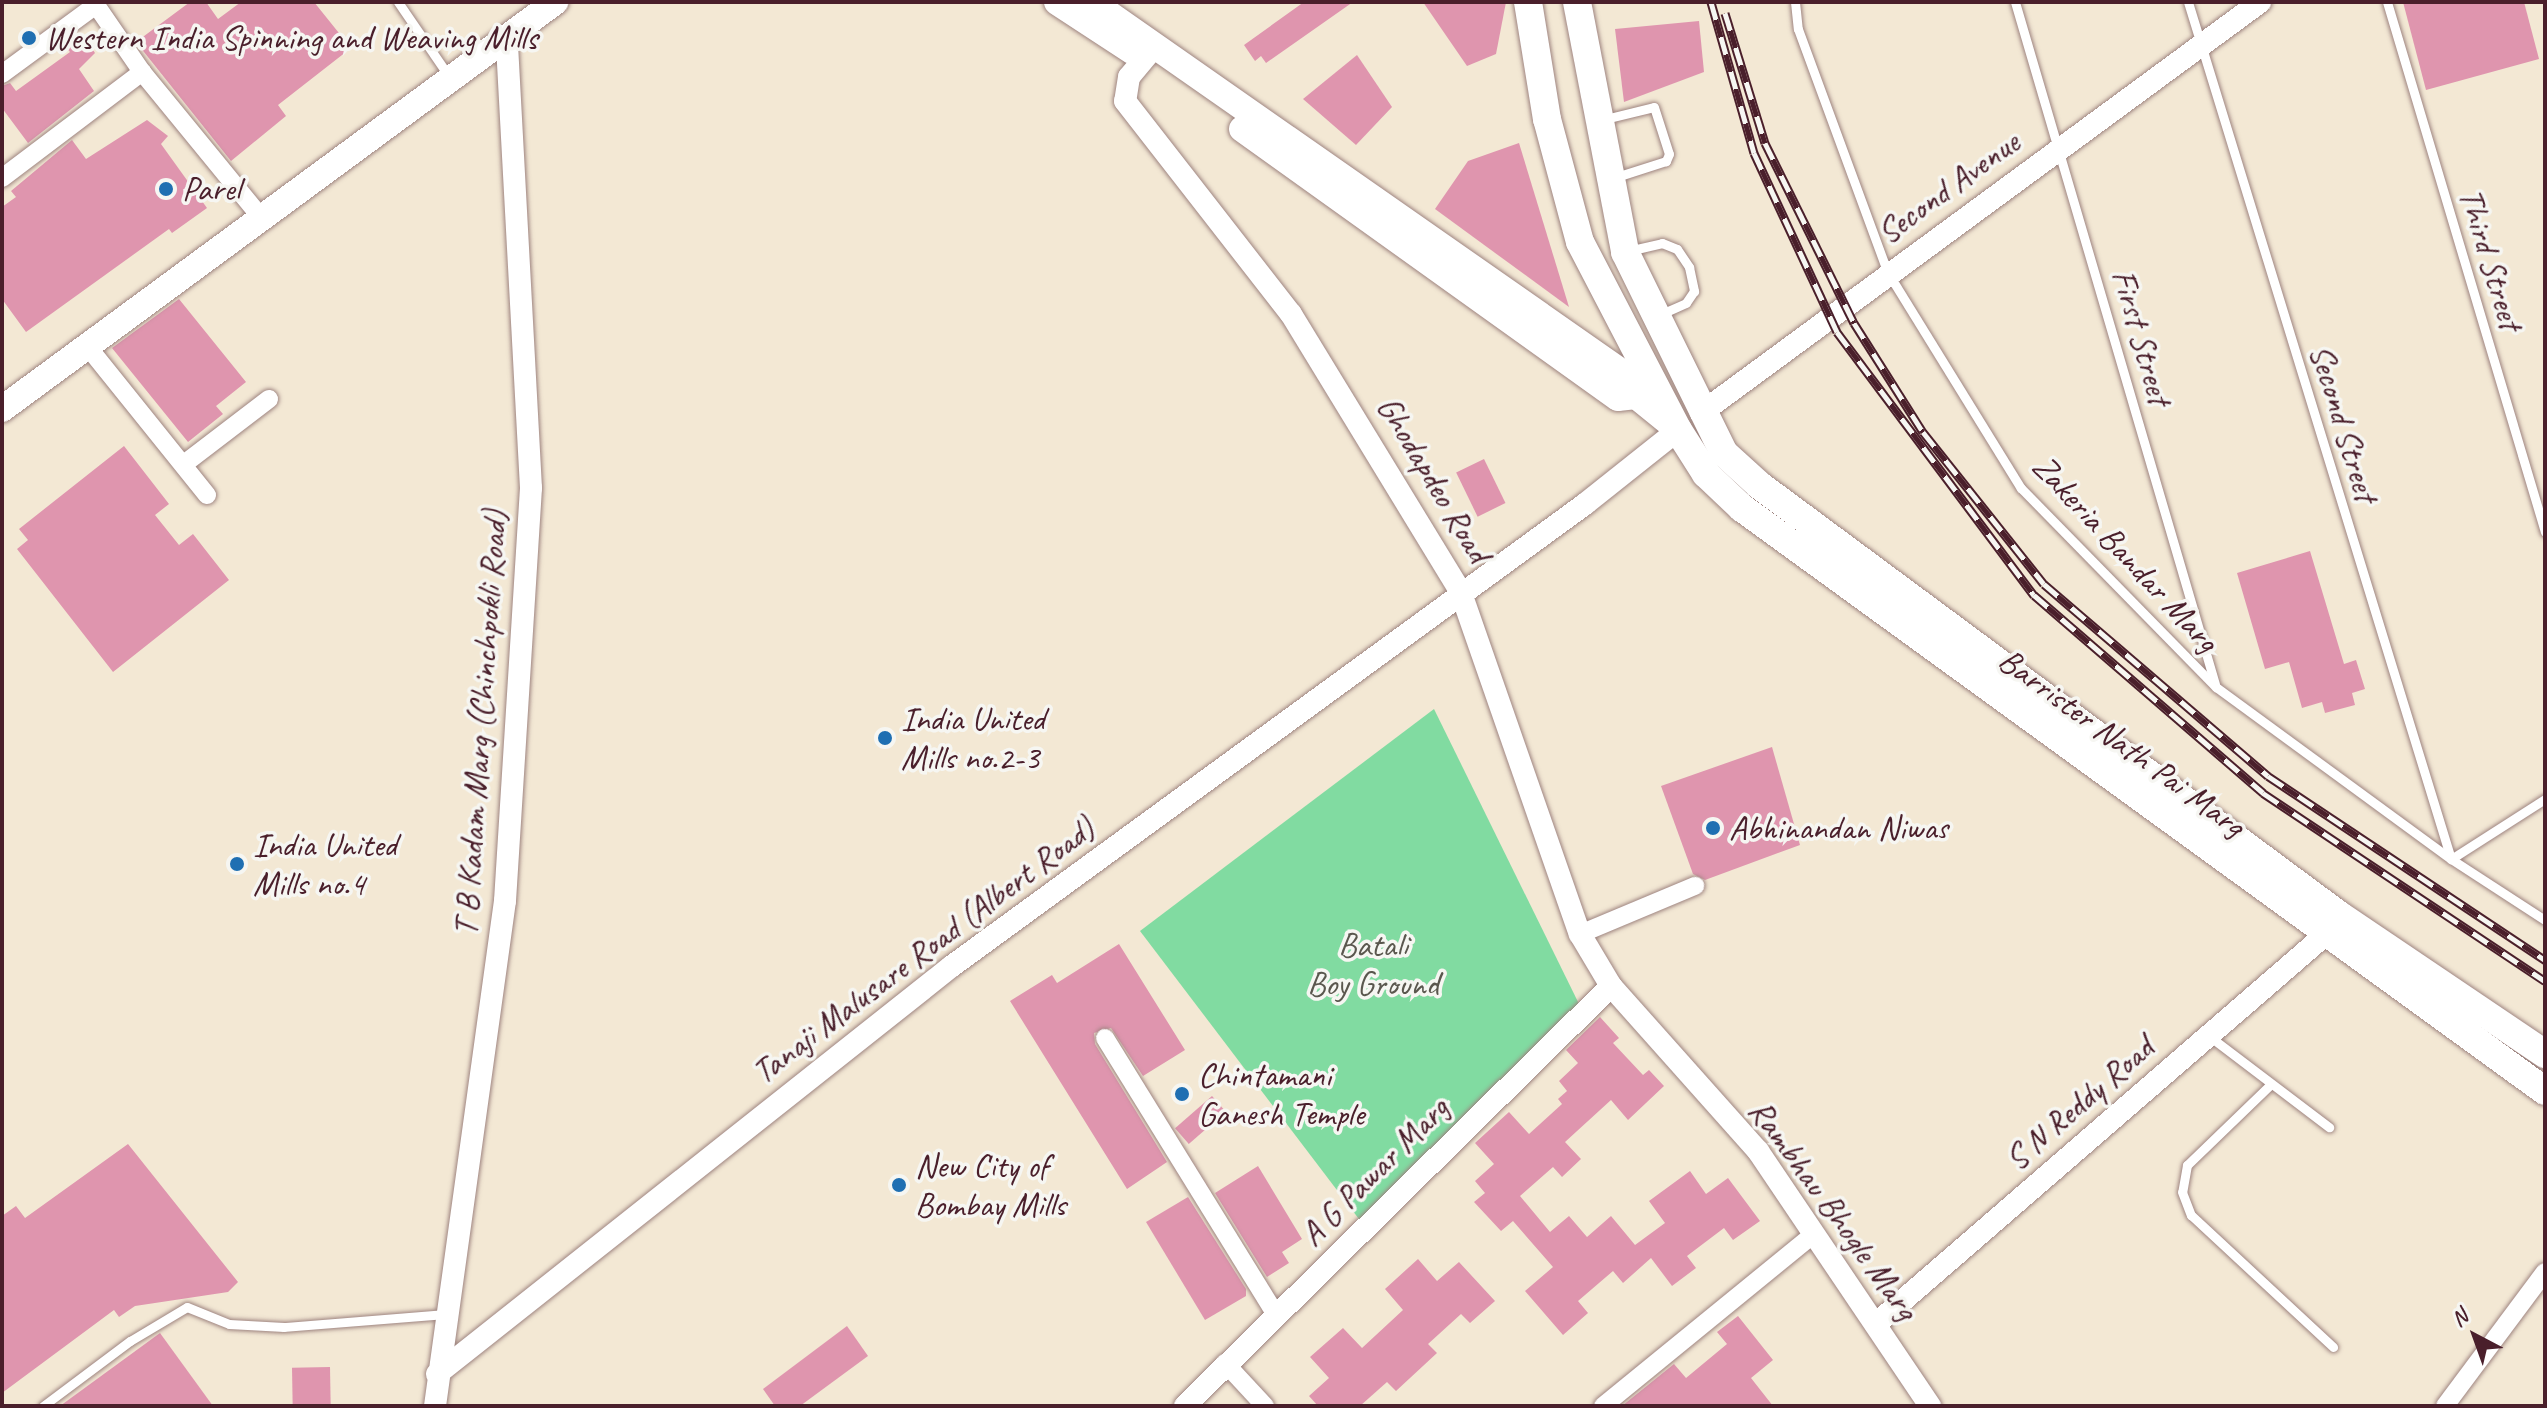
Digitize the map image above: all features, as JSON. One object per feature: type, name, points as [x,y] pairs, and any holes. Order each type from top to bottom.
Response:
[{"type":"main road","points":[[2,409],[507,41],[555,2]]},
{"type":"main road","points":[[1057,2],[1149,53],[1629,377],[1636,396],[1678,430]]},
{"type":"main road","points":[[1092,2],[1149,53]]},
{"type":"main road","name":"Barrister Nath Pai Marg","points":[[1528,2],[1547,119],[1580,242],[1678,430],[1706,474],[1742,508],[2334,927],[2545,1054]]},
{"type":"main road","name":"Barrister Nath Pai Marg","points":[[1577,2],[1608,179],[1625,252],[1701,413],[1724,453],[1759,485],[2545,1091]]},
{"type":"street","name":"Second Avenue","points":[[1678,430],[2200,42],[2260,2]]},
{"type":"street","points":[[2,74],[96,5],[142,72],[263,220]]},
{"type":"street","name":"T B Kadam Marg (Chinchpokli Road)","points":[[435,1406],[444,1314],[505,901],[531,488],[507,41]]},
{"type":"street","name":"Ghodapdeo Road","points":[[1149,53],[1125,88],[1132,112],[1291,314],[1461,593],[1580,934],[1611,986]]},
{"type":"street","points":[[2,178],[142,72]]},
{"type":"street","points":[[88,347],[207,495]]},
{"type":"street","points":[[184,464],[269,399]]},
{"type":"street","name":"Tanaji Malusare Road (Albert Road)","points":[[437,1374],[952,966],[1678,430]]},
{"type":"street","points":[[1580,934],[1695,886]]},
{"type":"street","name":"S N Reddy Road","points":[[1878,1322],[2334,927]]},
{"type":"street","name":"Rambhau Bhogle Marg","points":[[1611,986],[1758,1151],[1878,1322],[1930,1406]]},
{"type":"street","name":"A G Pawar Marg","points":[[1185,1406],[1225,1363],[1611,986]]},
{"type":"street","points":[[1105,1038],[1276,1315]]},
{"type":"street","points":[[1603,1406],[1814,1234]]},
{"type":"street","points":[[2445,1406],[2545,1272]]},
{"type":"street","points":[[1225,1363],[1265,1406]]},
{"type":"lane","points":[[398,2],[452,81]]},
{"type":"lane","name":"Zakeria Bandar Marg","points":[[1795,2],[1798,29],[1888,273],[2021,488],[2216,687],[2451,859],[2545,920]]},
{"type":"lane","name":"First Street","points":[[2015,2],[2216,687]]},
{"type":"lane","name":"Second Street","points":[[2188,2],[2451,859]]},
{"type":"lane","name":"Third Street","points":[[2387,2],[2545,532]]},
{"type":"lane","points":[[1598,121],[1654,107],[1669,154],[1663,163],[1608,179]]},
{"type":"lane","points":[[1625,252],[1662,243],[1677,249],[1689,267],[1694,291],[1686,303],[1656,317]]},
{"type":"lane","points":[[2451,859],[2545,799]]},
{"type":"lane","points":[[2209,1036],[2329,1127]]},
{"type":"lane","points":[[2271,1084],[2187,1165],[2182,1192],[2191,1215],[2333,1347]]},
{"type":"lane","points":[[43,1406],[130,1341],[187,1307],[229,1324],[284,1327],[444,1314]]},
{"type":"green space","name":"Batali Boy Ground","points":[[1434,709],[1580,1006],[1365,1227],[1140,931]]},
{"type":"building","points":[[190,2],[206,2],[218,19],[241,2],[314,2],[351,48],[278,105],[286,116],[231,161],[136,42]]},
{"type":"building","points":[[1304,2],[1353,2],[1266,63],[1261,56],[1255,61],[1244,45]]},
{"type":"building","points":[[1423,2],[1506,2],[1496,54],[1467,66]]},
{"type":"building","points":[[2403,2],[2524,2],[2539,59],[2426,90]]},
{"type":"building","points":[[1699,21],[1704,72],[1624,102],[1615,29]]},
{"type":"building","points":[[82,34],[95,53],[79,69],[94,91],[28,143],[2,108],[2,86],[10,83],[16,91],[70,52],[65,46]]},
{"type":"building","points":[[1357,55],[1392,107],[1356,145],[1303,99]]},
{"type":"building","points":[[147,120],[168,136],[161,144],[207,208],[172,233],[169,229],[26,332],[2,299],[2,207],[16,197],[11,191],[72,140],[86,159]]},
{"type":"building","points":[[1519,143],[1569,307],[1435,209],[1468,161]]},
{"type":"building","points":[[179,299],[246,382],[216,406],[223,414],[188,442],[112,348]]},
{"type":"building","points":[[124,446],[169,504],[155,515],[179,545],[193,534],[229,580],[113,672],[17,549],[28,540],[19,529]]},
{"type":"building","points":[[1484,459],[1505,503],[1478,517],[1456,473]]},
{"type":"building","points":[[2310,551],[2344,664],[2356,660],[2365,689],[2352,693],[2355,705],[2325,713],[2322,702],[2302,708],[2289,662],[2265,669],[2237,573]]},
{"type":"building","name":"Abhinandan Niwas","points":[[1772,747],[1800,845],[1705,880],[1693,874],[1661,786]]},
{"type":"building","points":[[1119,944],[1185,1050],[1143,1076],[1111,1028],[1094,1033],[1095,1044],[1167,1162],[1127,1189],[1010,1001],[1052,975],[1057,983]]},
{"type":"building","points":[[1600,1017],[1619,1038],[1613,1043],[1643,1075],[1649,1070],[1664,1086],[1628,1120],[1611,1100],[1565,1142],[1581,1159],[1562,1177],[1553,1167],[1520,1196],[1550,1232],[1569,1216],[1587,1237],[1611,1216],[1635,1245],[1665,1223],[1649,1201],[1690,1171],[1706,1194],[1728,1178],[1760,1221],[1733,1240],[1724,1228],[1687,1256],[1696,1268],[1672,1286],[1651,1258],[1623,1283],[1613,1271],[1578,1301],[1588,1313],[1563,1335],[1525,1291],[1553,1267],[1513,1221],[1501,1231],[1474,1202],[1485,1193],[1475,1181],[1494,1164],[1475,1143],[1509,1112],[1529,1134],[1562,1104],[1558,1099],[1567,1091],[1559,1081],[1578,1063],[1566,1050]]},
{"type":"building","points":[[1212,1096],[1226,1112],[1189,1144],[1175,1128]]},
{"type":"building","points":[[128,1144],[238,1282],[228,1292],[135,1306],[119,1317],[114,1310],[2,1393],[2,1216],[16,1206],[25,1218]]},
{"type":"building","points":[[1258,1166],[1302,1239],[1282,1252],[1289,1263],[1267,1277],[1215,1193]]},
{"type":"building","points":[[1188,1197],[1246,1289],[1246,1296],[1205,1320],[1146,1222]]},
{"type":"building","points":[[1418,1259],[1437,1281],[1459,1262],[1495,1301],[1470,1323],[1461,1314],[1428,1344],[1437,1353],[1396,1391],[1387,1382],[1360,1406],[1318,1406],[1309,1396],[1329,1378],[1310,1357],[1343,1328],[1362,1348],[1403,1310],[1385,1289]]},
{"type":"building","points":[[1738,1316],[1773,1360],[1751,1378],[1773,1406],[1622,1406],[1674,1364],[1686,1378],[1727,1344],[1717,1332]]},
{"type":"building","points":[[847,1326],[868,1356],[800,1406],[775,1406],[763,1389]]},
{"type":"building","points":[[160,1333],[213,1406],[60,1406]]},
{"type":"building","points":[[330,1367],[331,1406],[293,1406],[292,1368]]},
{"type":"railway","points":[[1711,2],[1754,153],[1837,332],[2034,595],[2263,793],[2545,981]]},
{"type":"railway","points":[[1725,13],[1765,143],[1854,323],[1923,432],[2044,584],[2268,776],[2545,960]]},
{"type":"place","name":"Western India Spinning and Weaving Mills","points":[[29,38]]},
{"type":"place","name":"Parel","points":[[166,189]]},
{"type":"place","name":"India United Mills no.2-3","points":[[885,738]]},
{"type":"place","name":"Abhinandan Niwas","points":[[1713,828]]},
{"type":"place","name":"India United Mills no.4","points":[[237,864]]},
{"type":"place","name":"Chintamani Ganesh Temple","points":[[1182,1094]]},
{"type":"place","name":"New City of Bombay Mills","points":[[899,1185]]}]
